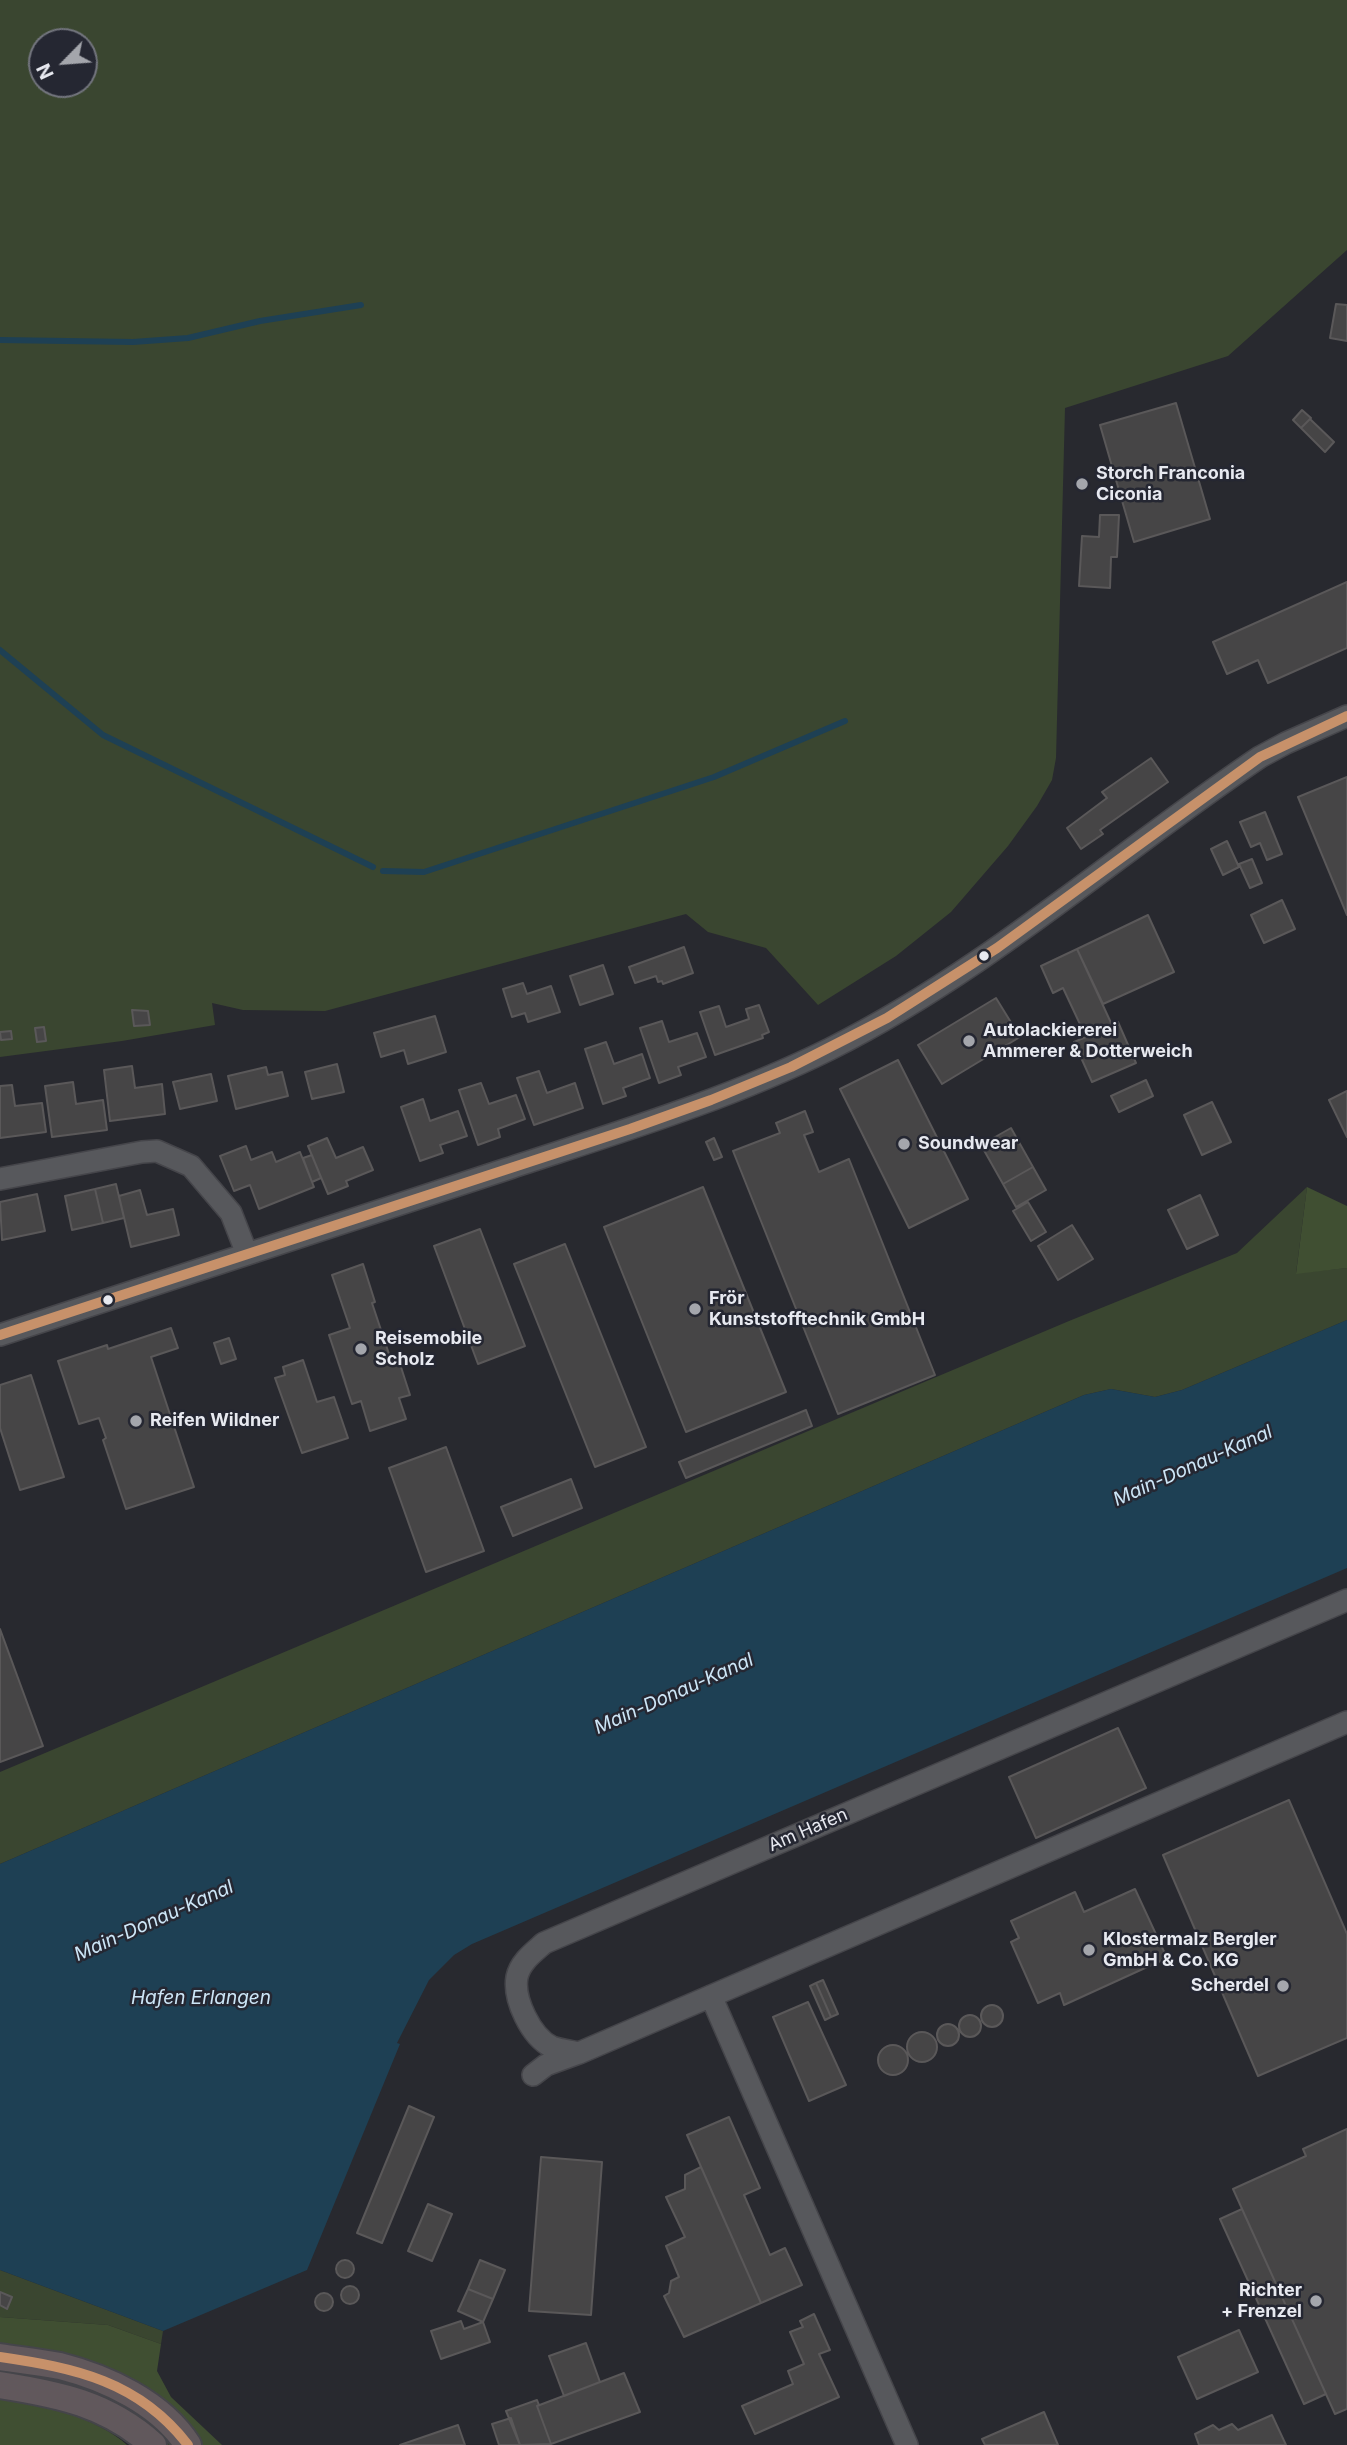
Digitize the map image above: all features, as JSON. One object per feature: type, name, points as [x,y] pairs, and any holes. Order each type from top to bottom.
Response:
[{"type":"main road","points":[[0,2357],[60,2366],[106,2382],[137,2397],[188,2445]]},
{"type":"main road","points":[[0,2385],[54,2393],[114,2416],[153,2445]]},
{"type":"street","points":[[0,1335],[698,1105],[820,1054],[896,1014],[998,947],[1259,757],[1347,716]]},
{"type":"street","points":[[0,1179],[142,1153],[157,1151],[168,1154],[191,1166],[231,1213],[247,1254]]},
{"type":"street","name":"Am Hafen","points":[[579,2053],[552,2047],[536,2035],[520,2008],[517,1977],[527,1958],[544,1943],[1347,1600]]},
{"type":"street","points":[[533,2076],[546,2065],[1347,1722]]},
{"type":"street","points":[[711,1996],[907,2445]]},
{"type":"green space","points":[[0,0],[1347,0],[1347,250],[1228,356],[1065,408],[1056,758],[1052,780],[1008,846],[951,912],[896,956],[818,1005],[766,948],[708,932],[686,914],[325,1011],[243,1010],[212,1003],[215,1025],[122,1041],[0,1057]]},
{"type":"green space","points":[[1307,1187],[1296,1273],[1347,1268],[1347,1320],[1182,1390],[1155,1397],[1111,1389],[1084,1395],[0,1864],[0,1772],[1069,1321],[1237,1253]]},
{"type":"green space","points":[[1307,1187],[1347,1206],[1347,1268],[1296,1274]]},
{"type":"green space","points":[[0,2270],[163,2331],[161,2344],[108,2325],[0,2317]]},
{"type":"green space","points":[[0,2317],[108,2325],[161,2344],[157,2371],[171,2397],[222,2445],[198,2445],[179,2420],[0,2347]]},
{"type":"green space","points":[[0,2367],[57,2376],[89,2386],[148,2418],[175,2445],[164,2445],[0,2376]]},
{"type":"green space","points":[[0,2397],[67,2413],[115,2435],[127,2445],[0,2445]]},
{"type":"water","name":"Hafen Erlangen","points":[[1347,1320],[1347,1568],[472,1944],[454,1955],[429,1980],[397,2043],[400,2044],[307,2270],[163,2331],[0,2270],[0,1864],[1084,1395],[1111,1389],[1155,1397],[1182,1390]]},
{"type":"building","points":[[1336,304],[1347,305],[1347,341],[1330,338]]},
{"type":"building","points":[[1176,403],[1210,519],[1134,542],[1100,425]]},
{"type":"building","points":[[1302,410],[1311,418],[1301,428],[1293,420]]},
{"type":"building","points":[[1310,419],[1334,442],[1325,452],[1301,428]]},
{"type":"building","points":[[1100,515],[1119,515],[1117,557],[1111,557],[1110,588],[1079,586],[1082,536],[1099,537]]},
{"type":"building","points":[[1347,582],[1347,648],[1268,683],[1258,660],[1227,674],[1213,642]]},
{"type":"building","points":[[1151,758],[1168,782],[1100,830],[1103,834],[1081,849],[1067,828],[1107,798],[1102,792]]},
{"type":"building","points":[[1347,777],[1347,915],[1298,797]]},
{"type":"building","points":[[1265,812],[1282,854],[1267,860],[1260,843],[1251,847],[1240,822]]},
{"type":"building","points":[[1227,841],[1239,867],[1223,875],[1211,849]]},
{"type":"building","points":[[1252,859],[1262,883],[1250,888],[1239,864]]},
{"type":"building","points":[[1282,900],[1295,929],[1264,943],[1251,915]]},
{"type":"building","points":[[1148,915],[1174,972],[1103,1004],[1077,949]]},
{"type":"building","points":[[684,947],[693,973],[663,984],[662,981],[658,982],[656,976],[635,983],[629,967]]},
{"type":"building","points":[[1077,949],[1112,1025],[1118,1022],[1136,1063],[1092,1082],[1074,1042],[1086,1037],[1063,988],[1053,993],[1041,966]]},
{"type":"building","points":[[603,965],[613,994],[580,1005],[570,976]]},
{"type":"building","points":[[523,983],[527,994],[551,986],[560,1012],[528,1022],[525,1013],[512,1017],[503,989]]},
{"type":"building","name":"Autolackiererei Ammerer & Dotterweich","points":[[996,998],[1020,1037],[942,1084],[918,1045]]},
{"type":"building","points":[[759,1005],[769,1032],[762,1035],[763,1038],[715,1055],[700,1012],[719,1006],[726,1027],[749,1019],[746,1009]]},
{"type":"building","points":[[132,1010],[148,1011],[150,1025],[134,1026]]},
{"type":"building","points":[[435,1016],[446,1052],[408,1064],[404,1050],[381,1057],[374,1033]]},
{"type":"building","points":[[662,1021],[669,1042],[697,1033],[706,1057],[678,1067],[681,1075],[659,1083],[640,1028]]},
{"type":"building","points":[[44,1027],[46,1041],[37,1042],[35,1028]]},
{"type":"building","points":[[11,1031],[12,1039],[1,1040],[0,1032]]},
{"type":"building","points":[[606,1042],[614,1064],[642,1054],[650,1078],[623,1088],[626,1096],[603,1104],[585,1049]]},
{"type":"building","name":"Soundwear","points":[[898,1060],[968,1199],[909,1228],[840,1089]]},
{"type":"building","points":[[337,1064],[344,1092],[312,1099],[305,1072]]},
{"type":"building","points":[[132,1066],[135,1088],[162,1084],[165,1114],[110,1121],[104,1070]]},
{"type":"building","points":[[266,1067],[268,1075],[282,1072],[288,1096],[236,1109],[228,1076]]},
{"type":"building","points":[[539,1071],[547,1093],[575,1083],[583,1108],[534,1125],[517,1078]]},
{"type":"building","points":[[211,1074],[217,1101],[180,1109],[173,1082]]},
{"type":"building","points":[[1146,1080],[1153,1096],[1119,1112],[1111,1096]]},
{"type":"building","points":[[73,1082],[76,1104],[103,1100],[107,1130],[52,1137],[45,1086]]},
{"type":"building","points":[[481,1083],[489,1104],[516,1095],[525,1119],[498,1129],[500,1137],[478,1145],[459,1090]]},
{"type":"building","points":[[12,1085],[15,1106],[42,1103],[46,1132],[0,1138],[0,1086]]},
{"type":"building","points":[[1347,1091],[1347,1137],[1329,1100]]},
{"type":"building","points":[[423,1099],[430,1121],[458,1111],[467,1136],[440,1145],[443,1153],[420,1161],[401,1107]]},
{"type":"building","points":[[1212,1102],[1231,1142],[1202,1155],[1184,1115]]},
{"type":"building","points":[[805,1111],[813,1132],[804,1135],[819,1172],[849,1159],[935,1375],[838,1414],[733,1151],[780,1133],[776,1123]]},
{"type":"building","points":[[1011,1128],[1033,1167],[1003,1184],[981,1145]]},
{"type":"building","points":[[327,1138],[336,1158],[363,1147],[373,1170],[346,1181],[348,1186],[328,1194],[308,1146]]},
{"type":"building","points":[[714,1138],[722,1157],[714,1160],[706,1142]]},
{"type":"building","points":[[246,1146],[251,1160],[272,1152],[276,1162],[300,1152],[314,1187],[259,1209],[250,1185],[234,1191],[220,1156]]},
{"type":"building","points":[[312,1155],[321,1178],[312,1182],[303,1158]]},
{"type":"building","points":[[1033,1167],[1046,1190],[1016,1207],[1003,1184]]},
{"type":"building","points":[[116,1184],[124,1218],[103,1223],[95,1189]]},
{"type":"building","name":"Frör Kunststofftechnik GmbH","points":[[703,1187],[786,1392],[686,1432],[604,1227]]},
{"type":"building","points":[[95,1189],[103,1223],[72,1230],[65,1196]]},
{"type":"building","points":[[140,1190],[147,1215],[173,1209],[179,1235],[131,1247],[119,1196]]},
{"type":"building","points":[[37,1194],[45,1231],[2,1240],[0,1202]]},
{"type":"building","points":[[1200,1195],[1218,1235],[1187,1249],[1168,1210]]},
{"type":"building","points":[[1028,1202],[1046,1232],[1031,1241],[1013,1211]]},
{"type":"building","points":[[1072,1225],[1093,1259],[1058,1280],[1038,1246]]},
{"type":"building","name":"Reisemobile Scholz","points":[[480,1229],[525,1346],[478,1364],[434,1246]]},
{"type":"building","points":[[565,1244],[646,1447],[595,1467],[514,1264]]},
{"type":"building","name":"Reisemobile Scholz","points":[[363,1264],[375,1302],[372,1303],[393,1366],[400,1364],[410,1395],[399,1398],[406,1419],[370,1431],[361,1401],[352,1404],[329,1335],[350,1328],[332,1275]]},
{"type":"building","name":"Reifen Wildner","points":[[171,1328],[178,1348],[151,1357],[194,1487],[126,1509],[103,1440],[106,1438],[99,1418],[79,1424],[58,1361],[107,1345],[108,1349]]},
{"type":"building","points":[[229,1338],[236,1359],[221,1364],[214,1343]]},
{"type":"building","points":[[303,1360],[317,1402],[334,1397],[348,1438],[302,1453],[275,1378],[285,1375],[283,1367]]},
{"type":"building","points":[[31,1375],[64,1477],[20,1490],[0,1428],[0,1385]]},
{"type":"building","points":[[806,1410],[812,1426],[686,1478],[679,1462]]},
{"type":"building","points":[[446,1447],[484,1551],[426,1572],[389,1468]]},
{"type":"building","points":[[571,1479],[582,1508],[513,1536],[501,1507]]},
{"type":"building","points":[[0,1629],[43,1746],[0,1762]]},
{"type":"building","points":[[1118,1728],[1146,1788],[1036,1838],[1009,1777]]},
{"type":"building","name":"Scherdel","points":[[1289,1800],[1347,1934],[1347,2038],[1258,2076],[1163,1855]]},
{"type":"building","name":"Klostermalz Bergler GmbH & Co. KG","points":[[1135,1889],[1167,1958],[1064,2005],[1060,1993],[1038,2003],[1011,1942],[1019,1938],[1011,1921],[1075,1892],[1084,1912]]},
{"type":"building","points":[[823,1980],[838,2014],[831,2017],[816,1983]]},
{"type":"building","points":[[816,1983],[831,2017],[825,2020],[810,1986]]},
{"type":"building","points":[[808,2002],[846,2085],[809,2101],[773,2017]]},
{"type":"building","points":[[992,2005],[1000,2008],[1003,2016],[1000,2024],[992,2027],[984,2024],[981,2016],[984,2008]]},
{"type":"building","points":[[970,2015],[978,2018],[981,2026],[978,2034],[970,2037],[962,2034],[959,2026],[962,2018]]},
{"type":"building","points":[[944,2024],[952,2024],[959,2031],[959,2039],[952,2046],[944,2046],[937,2039],[937,2031]]},
{"type":"building","points":[[922,2032],[933,2036],[937,2047],[933,2058],[922,2062],[911,2058],[907,2047],[911,2036]]},
{"type":"building","points":[[893,2045],[904,2049],[908,2060],[904,2071],[893,2075],[882,2071],[878,2060],[882,2049]]},
{"type":"building","points":[[409,2106],[434,2117],[382,2243],[357,2233]]},
{"type":"building","points":[[729,2117],[760,2188],[744,2195],[770,2255],[785,2248],[802,2285],[761,2303],[687,2135]]},
{"type":"building","name":"Richter + Frenzel","points":[[1347,2129],[1347,2409],[1335,2414],[1233,2189],[1306,2156],[1303,2149]]},
{"type":"building","points":[[541,2157],[602,2162],[591,2315],[529,2311]]},
{"type":"building","points":[[701,2167],[761,2303],[684,2337],[664,2296],[669,2293],[671,2281],[679,2277],[666,2246],[685,2237],[666,2197],[685,2189],[685,2175]]},
{"type":"building","points":[[428,2204],[452,2214],[432,2261],[408,2251]]},
{"type":"building","points":[[1242,2209],[1326,2394],[1304,2404],[1220,2219]]},
{"type":"building","points":[[345,2260],[351,2263],[354,2269],[351,2275],[345,2278],[339,2275],[336,2269],[339,2263]]},
{"type":"building","points":[[480,2260],[505,2270],[493,2299],[468,2289]]},
{"type":"building","points":[[350,2286],[356,2289],[359,2295],[356,2301],[350,2304],[344,2301],[341,2295],[344,2289]]},
{"type":"building","points":[[468,2289],[493,2299],[483,2322],[458,2311]]},
{"type":"building","points":[[0,2292],[12,2297],[7,2309],[0,2305]]},
{"type":"building","points":[[324,2293],[330,2296],[333,2302],[330,2308],[324,2311],[318,2308],[315,2302],[318,2296]]},
{"type":"building","points":[[814,2314],[830,2350],[819,2354],[839,2397],[755,2434],[742,2406],[793,2384],[788,2371],[804,2364],[790,2332],[803,2327],[800,2321]]},
{"type":"building","points":[[461,2321],[464,2329],[483,2322],[490,2342],[441,2359],[431,2331]]},
{"type":"building","points":[[1239,2330],[1258,2372],[1197,2399],[1178,2357]]},
{"type":"building","points":[[586,2343],[600,2382],[564,2396],[549,2356]]},
{"type":"building","points":[[624,2373],[640,2412],[551,2444],[537,2406]]},
{"type":"building","points":[[537,2400],[551,2444],[520,2445],[506,2411]]},
{"type":"building","points":[[1044,2412],[1058,2445],[985,2445],[982,2439]]},
{"type":"building","points":[[1272,2415],[1286,2445],[1199,2445],[1195,2434],[1213,2425],[1219,2430],[1232,2424],[1238,2430]]},
{"type":"building","points":[[511,2418],[520,2445],[499,2445],[492,2424]]},
{"type":"building","points":[[458,2425],[465,2445],[400,2445]]},
{"type":"waterway","points":[[0,340],[133,342],[188,338],[260,321],[361,305]]},
{"type":"waterway","points":[[0,650],[103,735],[373,867]]},
{"type":"waterway","points":[[383,871],[424,872],[714,777],[845,721]]},
{"type":"transit line","points":[[0,1335],[630,1129],[791,1067],[887,1018],[997,948],[1260,757],[1347,716]]},
{"type":"transit line","points":[[0,2357],[54,2366],[104,2381],[148,2406],[169,2423],[188,2445]]},
{"type":"place","name":"Storch Franconia Ciconia","points":[[1082,484]]},
{"type":"place","name":"Autolackiererei Ammerer & Dotterweich","points":[[969,1041]]},
{"type":"place","name":"Soundwear","points":[[904,1144]]},
{"type":"place","name":"Frör Kunststofftechnik GmbH","points":[[695,1309]]},
{"type":"place","name":"Reisemobile Scholz","points":[[361,1349]]},
{"type":"place","name":"Reifen Wildner","points":[[136,1421]]},
{"type":"place","name":"Klostermalz Bergler GmbH & Co. KG","points":[[1089,1950]]},
{"type":"place","name":"Scherdel","points":[[1283,1986]]},
{"type":"place","name":"Richter + Frenzel","points":[[1316,2301]]},
{"type":"water label","name":"Main-Donau-Kanal","points":[[1193,1466]]},
{"type":"water label","name":"Main-Donau-Kanal","points":[[674,1694]]},
{"type":"water label","name":"Main-Donau-Kanal","points":[[154,1921]]}]
